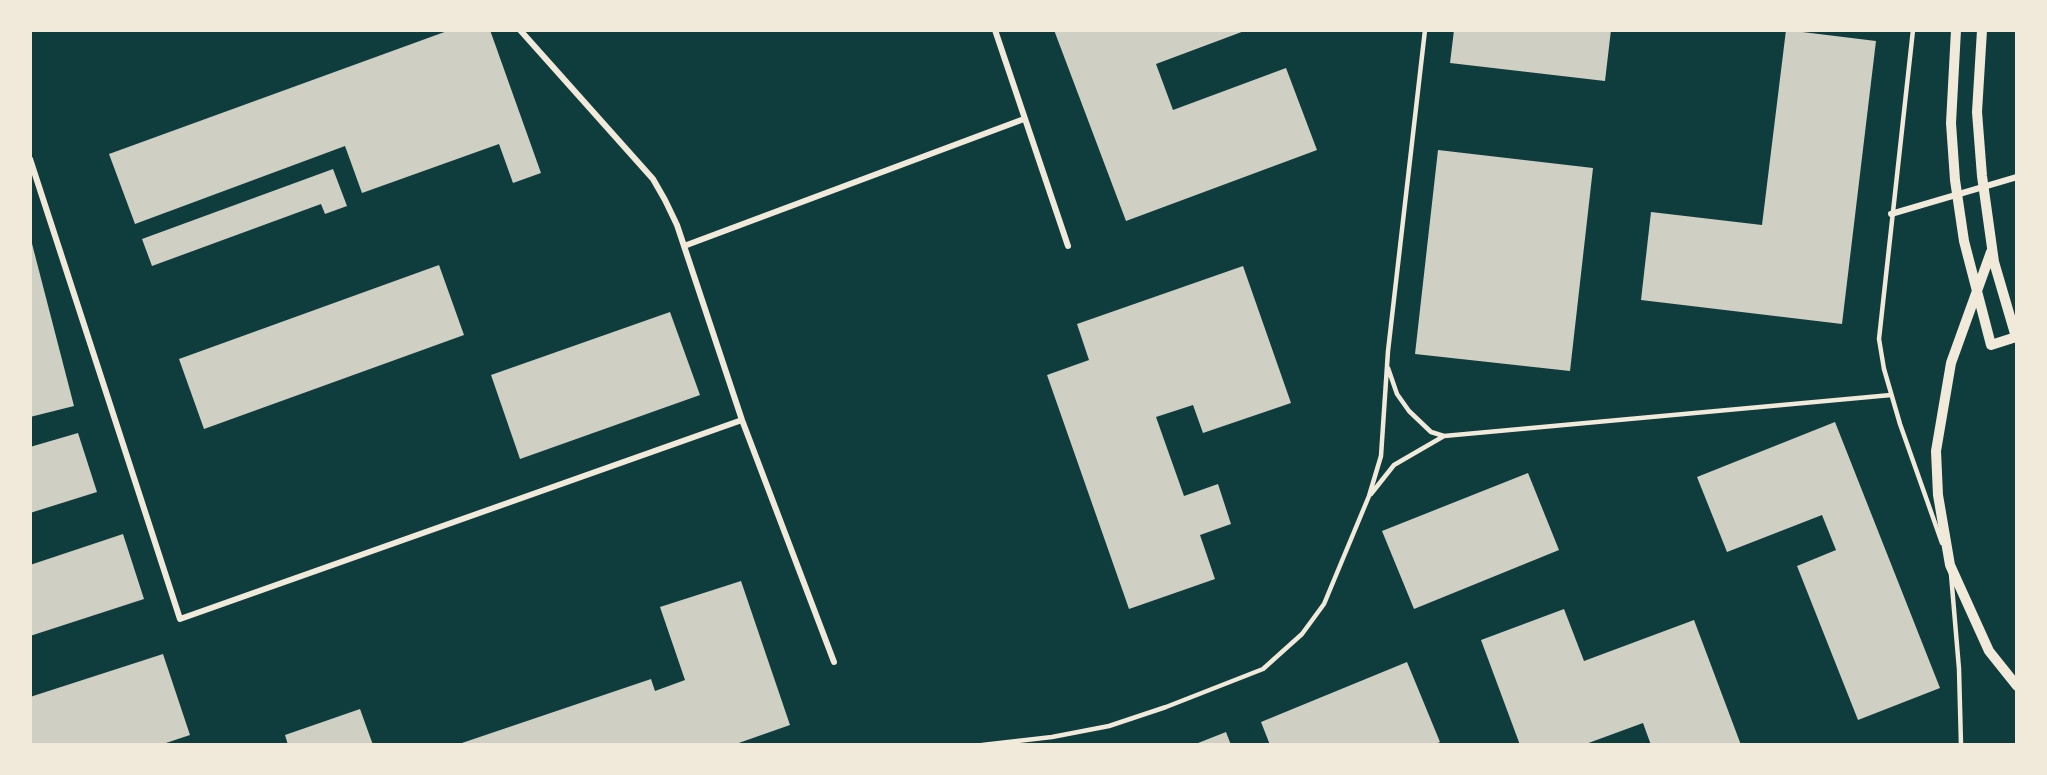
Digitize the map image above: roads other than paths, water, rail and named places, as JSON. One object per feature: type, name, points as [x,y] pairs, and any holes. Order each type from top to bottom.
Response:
[{"type":"street","points":[[520,30],[653,179],[677,225],[742,420],[834,662]]},
{"type":"street","points":[[995,30],[1068,246]]},
{"type":"street","points":[[1956,30],[1951,123],[1957,194],[1964,241],[1991,345],[2016,337],[1994,262],[1984,187],[1977,112],[1982,30]]},
{"type":"street","points":[[684,246],[1024,119]]},
{"type":"street","points":[[30,159],[180,619],[742,420]]},
{"type":"street","points":[[1892,214],[2017,177]]},
{"type":"street","points":[[1992,248],[1951,363],[1936,451],[1938,495],[1950,565],[1989,651],[2017,686]]},
{"type":"lane","points":[[982,745],[1052,737],[1109,726],[1166,707],[1263,669],[1302,634],[1324,604],[1369,496],[1381,456],[1387,365],[1425,30]]},
{"type":"lane","points":[[1913,30],[1879,339],[1884,369],[1900,424],[1950,565],[1959,669],[1961,745]]},
{"type":"lane","points":[[1387,365],[1397,394],[1409,411],[1431,432],[1444,436],[1891,395]]},
{"type":"lane","points":[[1369,496],[1394,465],[1444,436]]}]
